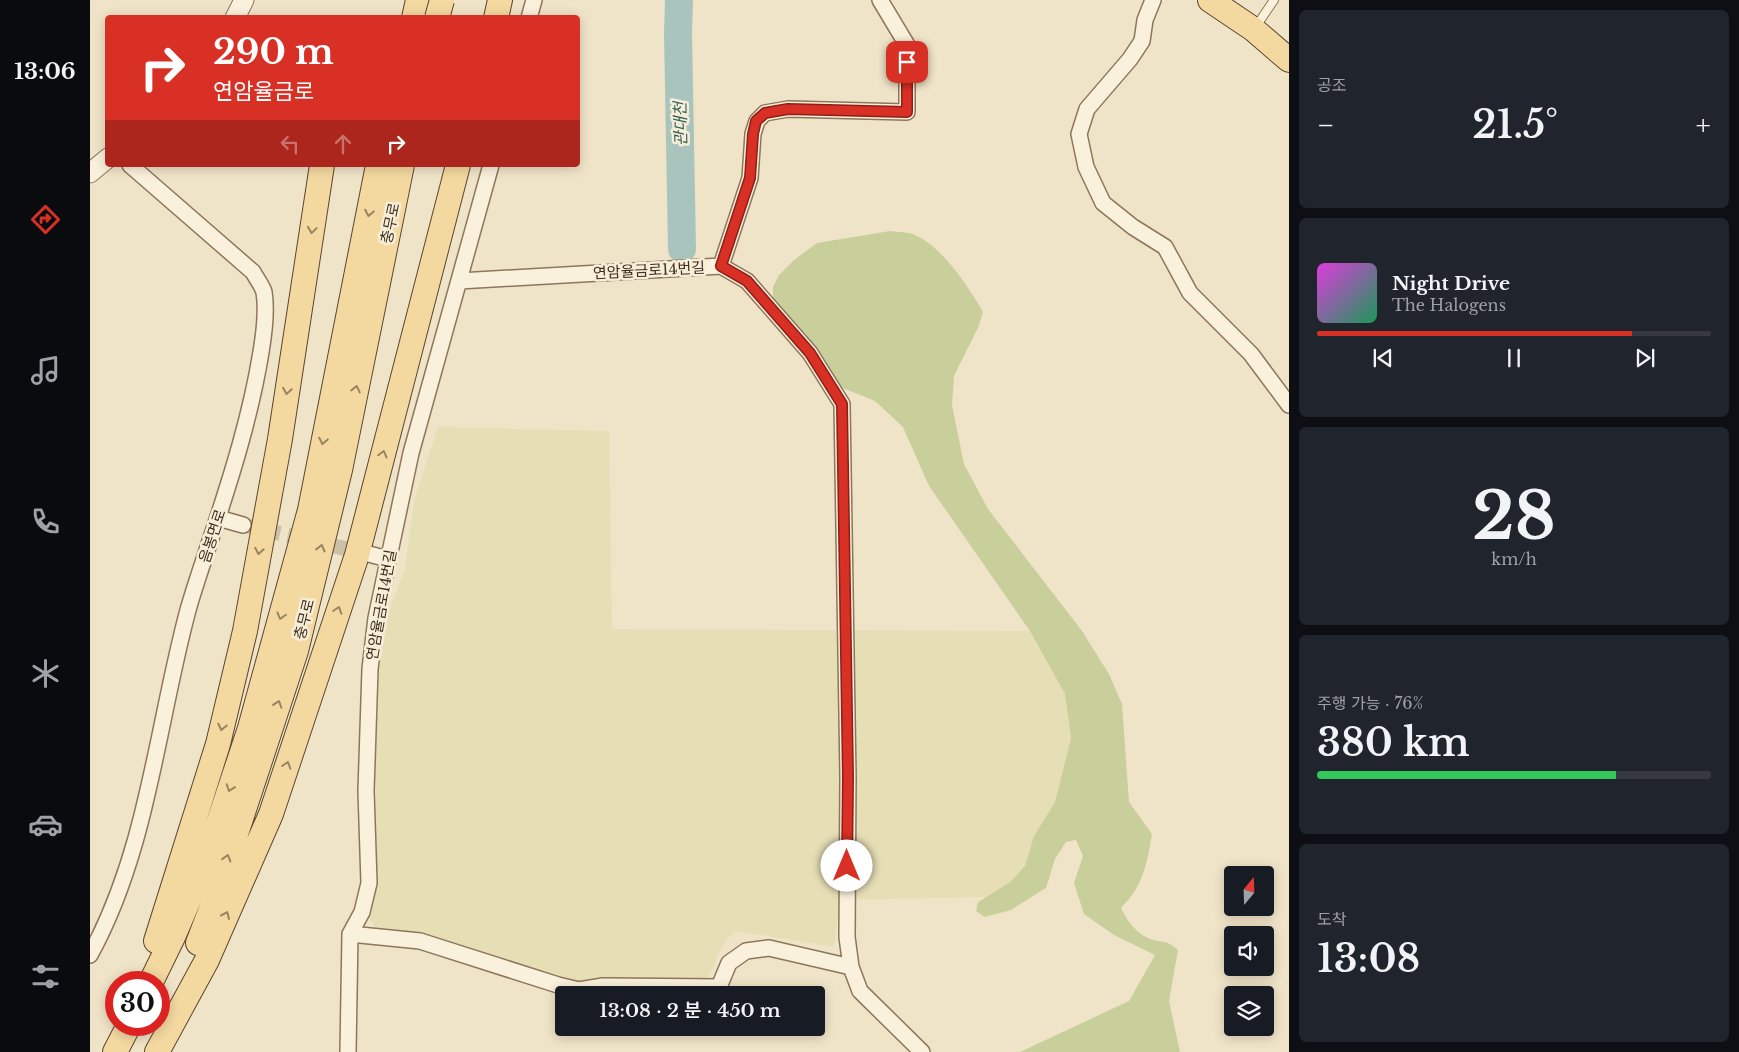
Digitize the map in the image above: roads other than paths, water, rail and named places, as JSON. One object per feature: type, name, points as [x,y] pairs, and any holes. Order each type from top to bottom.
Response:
[{"type":"main road","points":[[415,15],[418,0]]},
{"type":"main road","points":[[437,15],[442,0]]},
{"type":"main road","points":[[439,15],[453,0]]},
{"type":"main road","points":[[497,15],[500,0]]},
{"type":"main road","points":[[1210,0],[1254,29],[1289,60]]},
{"type":"main road","points":[[142,971],[158,935],[218,744],[245,630],[280,440],[322,167]]},
{"type":"main road","name":"충무로","points":[[156,971],[207,857],[250,728],[310,510],[378,167]]},
{"type":"main road","points":[[156,1052],[207,960],[271,814],[357,555],[457,167]]},
{"type":"main road","name":"충무로","points":[[156,1052],[213,904],[296,651],[340,470],[401,168]]},
{"type":"main road","points":[[106,1052],[114,1036]]},
{"type":"main road","points":[[115,1052],[124,1036]]},
{"type":"street","points":[[236,15],[244,0]]},
{"type":"street","points":[[531,15],[534,0]]},
{"type":"street","points":[[721,266],[750,178],[753,134],[756,121],[765,113],[788,109],[907,112],[907,45],[880,0]]},
{"type":"street","points":[[1153,0],[1145,20],[1142,41],[1130,59],[1087,110],[1079,134],[1086,168],[1103,203],[1132,227],[1165,247],[1190,293],[1252,354],[1289,405]]},
{"type":"street","points":[[90,173],[105,160]]},
{"type":"street","name":"음봉면로","points":[[90,955],[104,929],[125,879],[142,813],[188,610],[218,518],[251,404],[261,350],[264,290],[253,272],[132,167]]},
{"type":"street","name":"연암율금로14번길","points":[[348,1052],[350,934],[362,912],[369,883],[366,792],[370,669],[376,618],[411,453],[490,167]]},
{"type":"street","name":"연암율금로14번길","points":[[459,281],[721,266],[747,281],[810,353],[842,404],[848,777],[847,937],[851,967],[860,991],[922,1052]]},
{"type":"street","points":[[218,518],[243,524]]},
{"type":"street","points":[[365,553],[388,559]]},
{"type":"street","points":[[350,934],[420,941],[579,990],[603,986],[719,987],[729,963],[746,951],[769,948],[851,967]]},
{"type":"lane","points":[[1254,29],[1274,0]]},
{"type":"waterway","name":"관대천","points":[[679,0],[682,249]]},
{"type":"tunnel","points":[[243,525],[365,553]]}]
